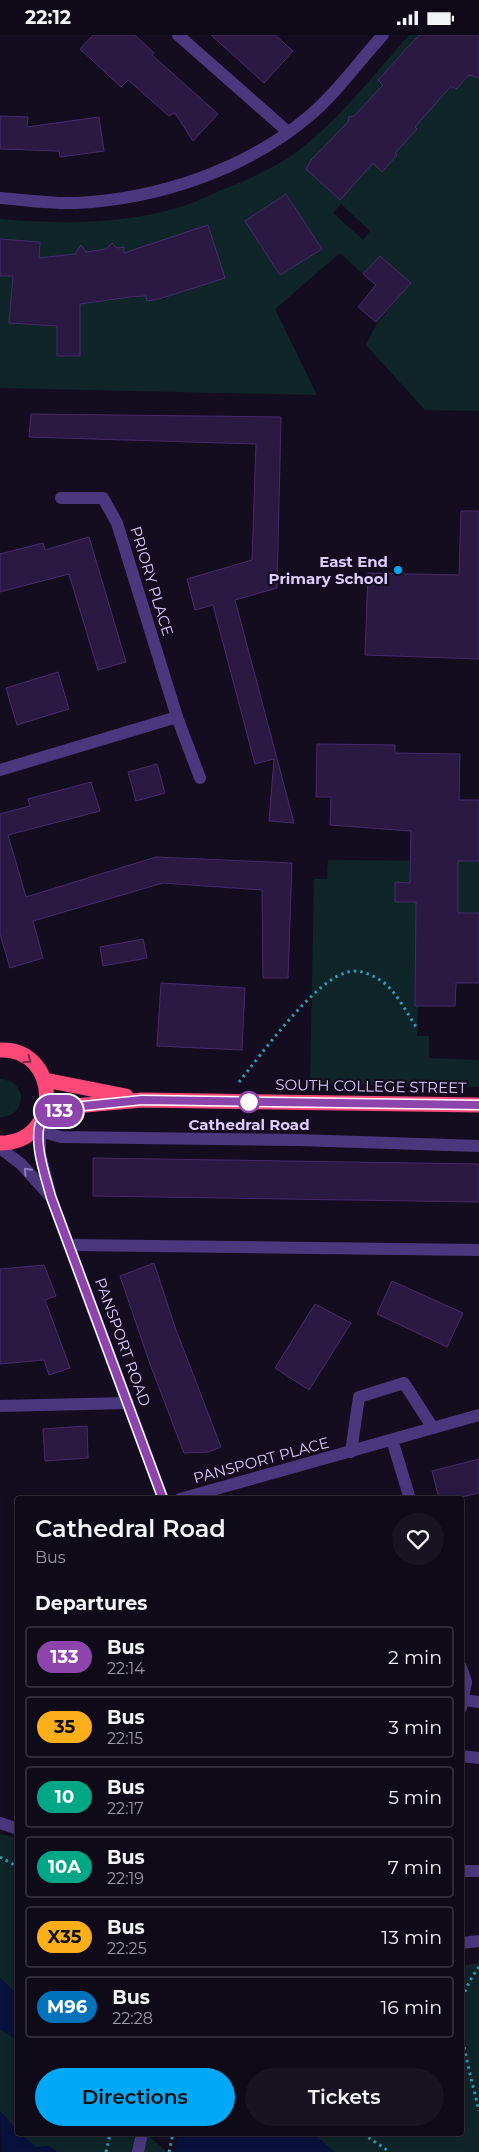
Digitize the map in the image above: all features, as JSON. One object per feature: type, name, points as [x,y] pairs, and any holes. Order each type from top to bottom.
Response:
[{"type":"highway","points":[[1,1048],[29,1059],[45,1080],[48,1092],[47,1104],[41,1123]]},
{"type":"highway","points":[[45,1080],[142,1100]]},
{"type":"highway","points":[[0,1143],[24,1137],[41,1123],[74,1107],[142,1100]]},
{"type":"highway","name":"SOUTH COLLEGE STREET","points":[[142,1100],[479,1105]]},
{"type":"street","points":[[178,35],[288,132]]},
{"type":"street","points":[[0,198],[76,203],[150,194],[224,167],[261,149],[310,115],[383,35]]},
{"type":"street","name":"PRIORY PLACE","points":[[60,498],[103,498],[117,523],[177,717],[200,778]]},
{"type":"street","points":[[0,771],[177,717]]},
{"type":"street","points":[[41,1123],[61,1137],[298,1140],[479,1146]]},
{"type":"street","points":[[41,1123],[40,1153],[51,1197]]},
{"type":"street","points":[[0,1148],[21,1164],[51,1197]]},
{"type":"street","name":"PANSPORT ROAD","points":[[51,1197],[162,1496]]},
{"type":"street","points":[[70,1245],[479,1250]]},
{"type":"street","name":"PANSPORT PLACE","points":[[351,1452],[359,1397],[404,1383],[432,1428]]},
{"type":"street","points":[[0,1406],[128,1403]]},
{"type":"street","name":"PANSPORT PLACE","points":[[191,1496],[479,1415]]},
{"type":"street","points":[[392,1440],[409,1496]]},
{"type":"street","points":[[464,1676],[466,1682],[464,1693]]},
{"type":"street","points":[[464,1704],[479,1702]]},
{"type":"street","points":[[464,1756],[479,1758]]},
{"type":"street","points":[[0,1823],[15,1828]]},
{"type":"street","points":[[464,1871],[479,1871]]},
{"type":"street","points":[[464,1943],[479,1941]]},
{"type":"street","points":[[138,2152],[142,2136]]},
{"type":"path","points":[[238,1083],[312,993],[333,979],[348,972],[367,973],[381,980],[390,988],[417,1028]]},
{"type":"path","points":[[0,1857],[15,1865]]},
{"type":"path","points":[[464,1996],[479,1967]]},
{"type":"path","points":[[464,2040],[479,2111]]},
{"type":"path","points":[[106,2152],[110,2136]]},
{"type":"path","points":[[169,2152],[173,2136]]},
{"type":"path","points":[[366,2136],[390,2152]]},
{"type":"green space","points":[[409,35],[419,35],[417,37],[479,76],[479,411],[425,410],[366,345],[377,323],[411,283],[380,256],[363,274],[340,253],[275,309],[317,395],[0,388],[0,276],[13,276],[9,323],[28,305],[0,239],[0,219],[91,222],[136,217],[186,205],[239,183],[280,162],[299,150],[322,131]],"holes":[[[413,42],[469,74],[456,89],[437,72],[403,103],[378,80]],[[358,111],[380,139],[397,155],[382,172],[356,148],[368,169],[361,177],[352,170],[332,192],[306,168],[324,145],[327,145]],[[287,194],[321,249],[280,275],[245,221]],[[341,204],[370,231],[363,240],[333,213]],[[114,245],[117,248],[123,247],[126,269],[160,249],[167,298],[147,301],[146,296],[130,298],[128,286],[114,299],[90,303],[88,291],[73,293],[68,255],[75,254],[77,250],[84,249],[86,252],[106,249]]]},
{"type":"green space","points":[[328,860],[479,861],[479,913],[458,913],[416,887],[415,1005],[418,1006],[417,1036],[429,1036],[429,1058],[479,1060],[479,1087],[310,1084],[314,879],[327,879]]},
{"type":"green space","points":[[0,1079],[13,1083],[21,1095],[20,1104],[16,1111],[5,1117],[0,1117]]},
{"type":"green space","points":[[0,1834],[15,1838],[15,1992],[0,1978]]},
{"type":"green space","points":[[479,1963],[479,2152],[334,2152],[316,2136],[464,2136],[464,1966]]},
{"type":"green space","points":[[0,2029],[15,2039],[15,2128],[0,2111]]},
{"type":"green space","points":[[23,2136],[152,2136],[171,2152],[57,2152],[49,2146],[36,2148]]},
{"type":"shaded area","points":[[0,1978],[15,1992],[15,2039],[0,2029]]},
{"type":"shaded area","points":[[0,2111],[15,2128],[15,2136],[23,2136],[36,2147],[49,2146],[57,2152],[1,2152]]},
{"type":"shaded area","points":[[152,2136],[316,2136],[334,2152],[171,2152]]},
{"type":"pier","points":[[149,2136],[179,2136],[175,2152],[167,2152]]},
{"type":"building","points":[[93,35],[135,35],[154,53],[152,55],[218,114],[193,141],[175,113],[169,116],[128,80],[121,87],[80,49]]},
{"type":"building","points":[[211,35],[275,35],[293,51],[264,83]]},
{"type":"building","points":[[419,35],[479,35],[479,78],[469,75],[456,89],[451,86],[415,127],[417,129],[395,153],[397,155],[382,172],[373,163],[340,200],[306,169],[311,160],[348,122],[349,117],[354,116],[383,85],[378,80]]},
{"type":"building","points":[[0,116],[28,117],[27,127],[99,117],[104,151],[60,157],[59,151],[0,149]]},
{"type":"building","points":[[286,194],[322,249],[280,275],[245,221]]},
{"type":"building","points":[[208,225],[225,278],[159,299],[147,301],[146,296],[130,297],[80,304],[80,356],[57,356],[57,326],[9,323],[13,276],[0,276],[0,239],[40,242],[39,258],[75,254],[81,245],[86,252],[106,249],[112,243],[117,248],[124,247],[124,253]]},
{"type":"building","points":[[380,256],[411,283],[376,322],[358,307],[376,285],[363,274]]},
{"type":"building","points":[[31,414],[281,417],[277,588],[235,600],[294,823],[269,821],[274,759],[255,764],[213,605],[195,610],[187,579],[252,560],[256,444],[29,437]]},
{"type":"building","points":[[461,511],[479,511],[479,659],[365,655],[368,573],[459,575]]},
{"type":"building","points":[[89,537],[126,662],[98,670],[69,574],[0,592],[0,554],[43,543],[45,550]]},
{"type":"building","points":[[58,672],[69,709],[17,725],[6,688]]},
{"type":"building","points":[[317,744],[395,745],[395,753],[460,754],[459,800],[479,800],[479,861],[458,861],[458,913],[479,913],[479,983],[456,983],[455,1006],[415,1006],[416,902],[395,902],[395,882],[410,883],[411,831],[330,825],[331,797],[316,797]]},
{"type":"building","points":[[157,764],[165,793],[136,801],[128,772]]},
{"type":"building","points":[[91,782],[100,811],[8,835],[26,897],[156,857],[292,863],[288,978],[263,978],[262,890],[163,883],[33,921],[43,958],[10,968],[0,934],[0,814],[30,806],[28,799]]},
{"type":"building","points":[[143,939],[147,958],[103,966],[100,947]]},
{"type":"building","points":[[161,983],[245,988],[242,1050],[157,1046]]},
{"type":"building","points":[[93,1158],[479,1164],[479,1202],[93,1196]]},
{"type":"building","points":[[154,1263],[175,1327],[221,1447],[209,1452],[184,1453],[150,1364],[120,1276]]},
{"type":"building","points":[[44,1265],[56,1296],[45,1300],[70,1368],[49,1375],[44,1360],[0,1364],[0,1269]]},
{"type":"building","points":[[392,1281],[463,1313],[447,1347],[377,1314]]},
{"type":"building","points":[[315,1304],[351,1323],[309,1390],[275,1368]]},
{"type":"building","points":[[87,1426],[88,1458],[45,1461],[43,1429]]},
{"type":"building","points":[[479,1459],[479,1493],[464,1496],[438,1496],[432,1471]]},
{"type":"bus line","name":"133","points":[[162,1496],[51,1197],[40,1153],[39,1131],[43,1116],[74,1107],[142,1100],[479,1105]]},
{"type":"place","name":"East End Primary School","points":[[398,570]]},
{"type":"place","name":"Cathedral Road","points":[[249,1102]]}]
